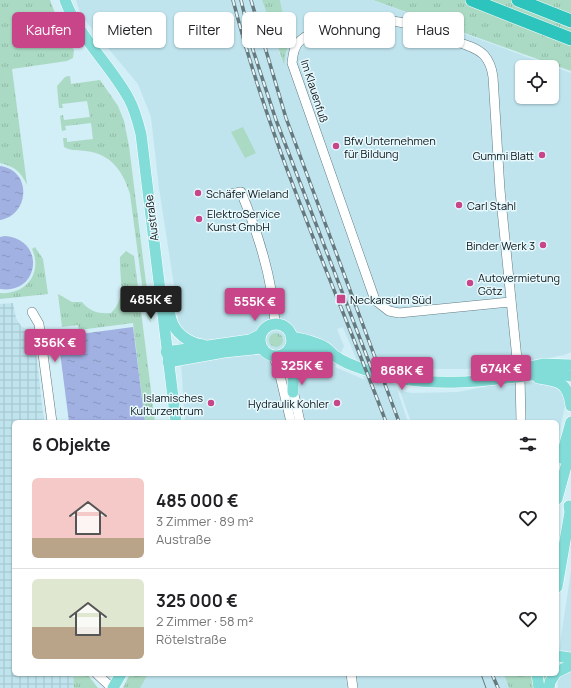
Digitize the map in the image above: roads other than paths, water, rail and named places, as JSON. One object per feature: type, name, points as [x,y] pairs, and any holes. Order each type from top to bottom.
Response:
[{"type":"highway","points":[[472,0],[571,40]]},
{"type":"highway","points":[[518,0],[571,20]]},
{"type":"main road","name":"Austraße","points":[[65,0],[69,13],[80,31],[120,85],[136,117],[141,134],[158,285],[176,420]]},
{"type":"main road","points":[[158,285],[167,296],[171,320],[178,333],[187,340],[207,346]]},
{"type":"main road","points":[[167,357],[207,346],[250,340],[260,335],[264,329],[275,324],[287,329],[289,346]]},
{"type":"main road","points":[[260,335],[262,348],[273,356],[289,346],[308,348],[362,369],[409,381],[428,383],[457,383],[521,374],[555,373],[571,376]]},
{"type":"main road","points":[[167,357],[262,348]]},
{"type":"main road","points":[[293,392],[293,372],[297,361],[313,354],[331,356]]},
{"type":"main road","points":[[521,374],[543,364],[571,358]]},
{"type":"main road","points":[[543,364],[571,366]]},
{"type":"main road","points":[[521,374],[559,382],[565,386],[569,392],[571,406]]},
{"type":"main road","points":[[559,464],[571,422]]},
{"type":"main road","points":[[559,492],[571,448]]},
{"type":"main road","points":[[559,575],[570,506]]},
{"type":"main road","points":[[559,649],[566,659],[559,669]]},
{"type":"main road","points":[[112,688],[120,676]]},
{"type":"main road","points":[[530,676],[532,688]]},
{"type":"main road","points":[[537,676],[539,688]]},
{"type":"main road","points":[[549,688],[550,682],[554,676]]},
{"type":"street","name":"Im Klauenfuß","points":[[510,302],[399,313],[389,311],[374,300],[292,63],[293,53],[297,44],[306,36],[315,31],[367,20],[402,22],[475,49],[487,59],[492,67],[500,190],[510,302],[521,374],[521,420]]},
{"type":"street","points":[[231,194],[241,192],[258,233],[275,324]]},
{"type":"street","points":[[32,312],[40,324],[52,420]]},
{"type":"street","points":[[289,346],[293,392],[300,420]]},
{"type":"street","points":[[273,356],[278,367],[291,420]]},
{"type":"street","points":[[99,676],[112,688]]},
{"type":"street","points":[[350,676],[353,688]]},
{"type":"water","points":[[0,166],[10,169],[18,175],[22,184],[23,193],[22,202],[17,210],[10,216],[0,220]]},
{"type":"water","points":[[5,236],[18,239],[27,246],[32,256],[33,266],[30,276],[23,284],[13,289],[0,289],[0,237]]},
{"type":"water","points":[[133,327],[145,420],[69,420],[58,337]]},
{"type":"tram line","points":[[482,676],[486,688]]},
{"type":"railway","points":[[233,0],[248,54],[284,160],[385,420]]},
{"type":"railway","points":[[241,0],[253,50],[276,120],[374,375]]},
{"type":"railway","points":[[251,0],[286,118],[398,420]]},
{"type":"railway","points":[[493,676],[498,688]]},
{"type":"place","name":"Bfw Unternehmen für Bildung","points":[[336,146]]},
{"type":"place","name":"Gummi Blatt","points":[[542,155]]},
{"type":"place","name":"Schäfer Wieland","points":[[198,193]]},
{"type":"place","name":"Carl Stahl","points":[[459,205]]},
{"type":"place","name":"ElektroService Kunst GmbH","points":[[199,219]]},
{"type":"place","name":"Binder Werk 3","points":[[543,245]]},
{"type":"place","name":"Autovermietung Götz","points":[[470,283]]},
{"type":"place","name":"Neckarsulm Süd","points":[[341,299]]},
{"type":"place","name":"Islamisches Kulturzentrum","points":[[211,403]]},
{"type":"place","name":"Hydraulik Kohler","points":[[337,403]]}]
